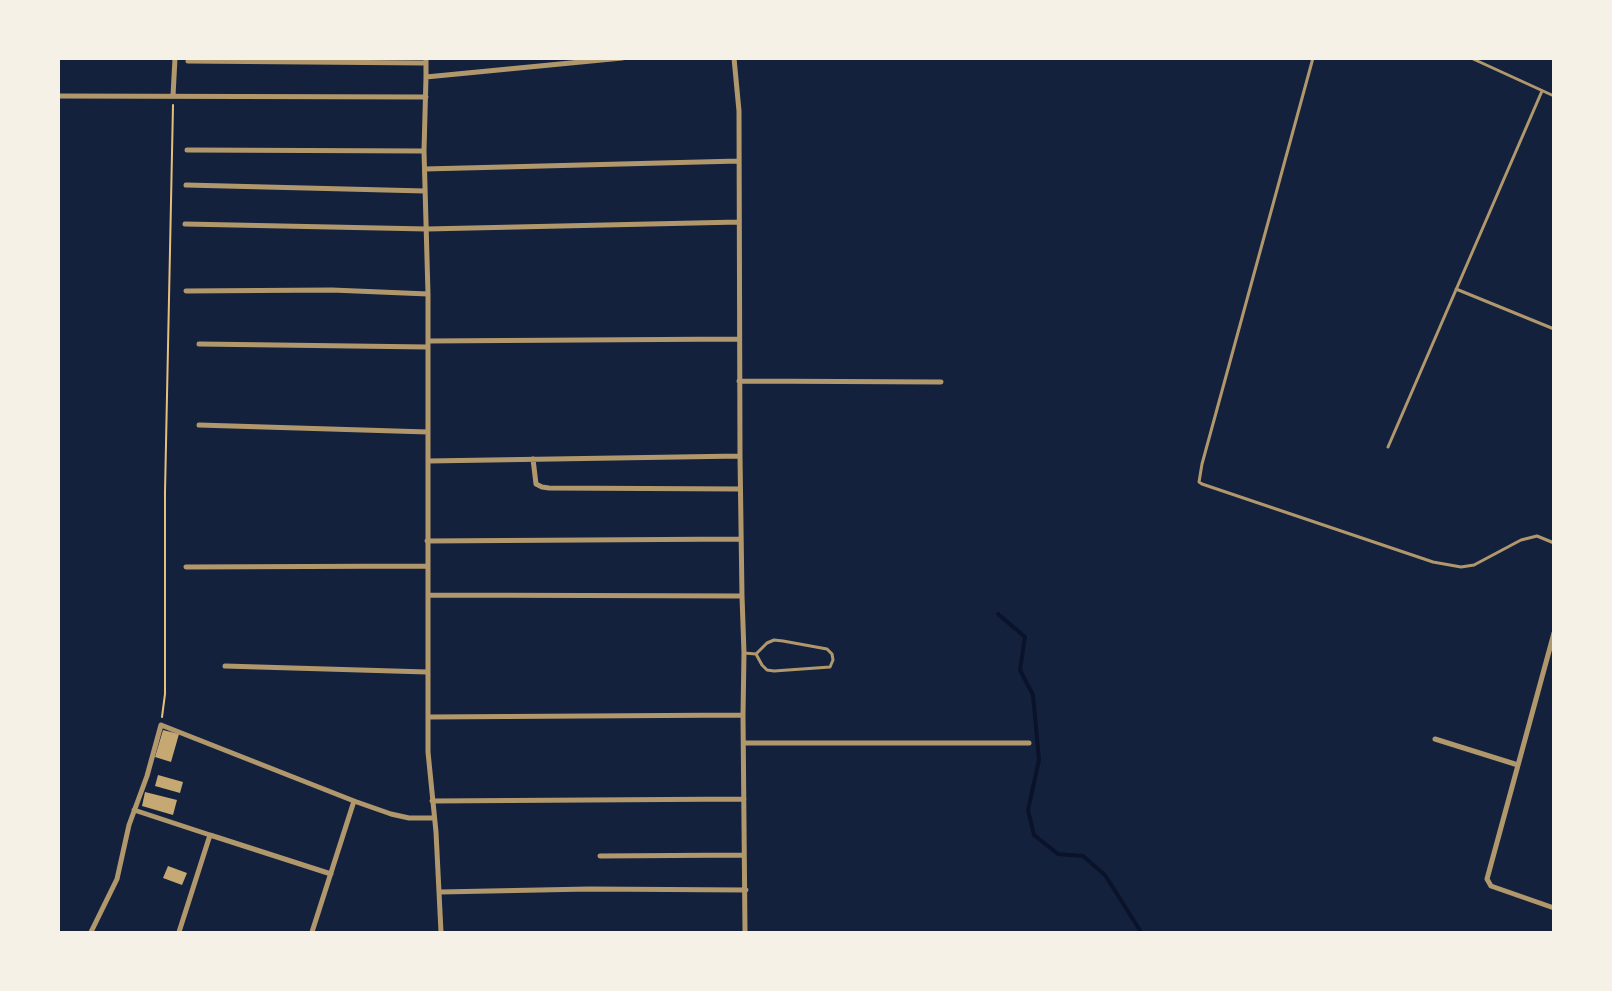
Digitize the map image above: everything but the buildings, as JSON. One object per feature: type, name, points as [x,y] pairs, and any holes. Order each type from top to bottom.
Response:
[{"type":"street","points":[[173,96],[175,58]]},
{"type":"street","points":[[426,77],[622,58]]},
{"type":"street","points":[[734,58],[739,111],[739,381],[744,652],[745,933]]},
{"type":"street","points":[[188,61],[426,61],[424,151],[428,294],[428,717],[441,933]]},
{"type":"street","points":[[58,96],[426,97]]},
{"type":"street","points":[[188,150],[424,151]]},
{"type":"street","points":[[425,168],[739,161]]},
{"type":"street","points":[[186,185],[425,191]]},
{"type":"street","points":[[185,224],[427,229],[739,222]]},
{"type":"street","points":[[186,291],[332,290],[428,294]]},
{"type":"street","points":[[200,344],[428,344],[739,339]]},
{"type":"street","points":[[739,381],[941,382]]},
{"type":"street","points":[[200,425],[428,432]]},
{"type":"street","points":[[428,461],[740,456]]},
{"type":"street","points":[[532,459],[536,484],[542,487],[740,489]]},
{"type":"street","points":[[427,541],[741,539]]},
{"type":"street","points":[[186,567],[428,566]]},
{"type":"street","points":[[428,595],[742,596]]},
{"type":"street","points":[[1554,633],[1488,879],[1491,886],[1554,908]]},
{"type":"street","points":[[225,666],[428,672]]},
{"type":"street","points":[[428,717],[743,715]]},
{"type":"street","points":[[91,933],[117,879],[129,825],[147,776],[161,725],[354,801],[400,816],[434,818]]},
{"type":"street","points":[[1435,739],[1518,765]]},
{"type":"street","points":[[744,743],[1029,743]]},
{"type":"street","points":[[432,801],[744,799]]},
{"type":"street","points":[[312,933],[354,801]]},
{"type":"street","points":[[134,810],[331,874]]},
{"type":"street","points":[[179,933],[210,835]]},
{"type":"street","points":[[600,856],[744,855]]},
{"type":"street","points":[[440,892],[589,889],[746,890]]},
{"type":"lane","points":[[1313,58],[1199,482],[1433,562],[1461,567],[1474,565],[1521,540],[1537,536],[1554,543]]},
{"type":"lane","points":[[1471,58],[1554,96]]},
{"type":"lane","points":[[1388,447],[1542,91]]},
{"type":"lane","points":[[1456,289],[1554,329]]},
{"type":"lane","points":[[774,640],[828,649],[833,660],[830,667],[774,671],[767,670],[756,654],[767,642],[774,640]]},
{"type":"lane","points":[[744,652],[756,654]]},
{"type":"path","points":[[161,725],[165,694],[165,480],[173,96]]},
{"type":"waterway","points":[[998,614],[1025,637],[1020,670],[1033,695],[1039,760],[1028,810],[1034,835],[1058,854],[1083,856],[1105,875],[1141,932]]}]
